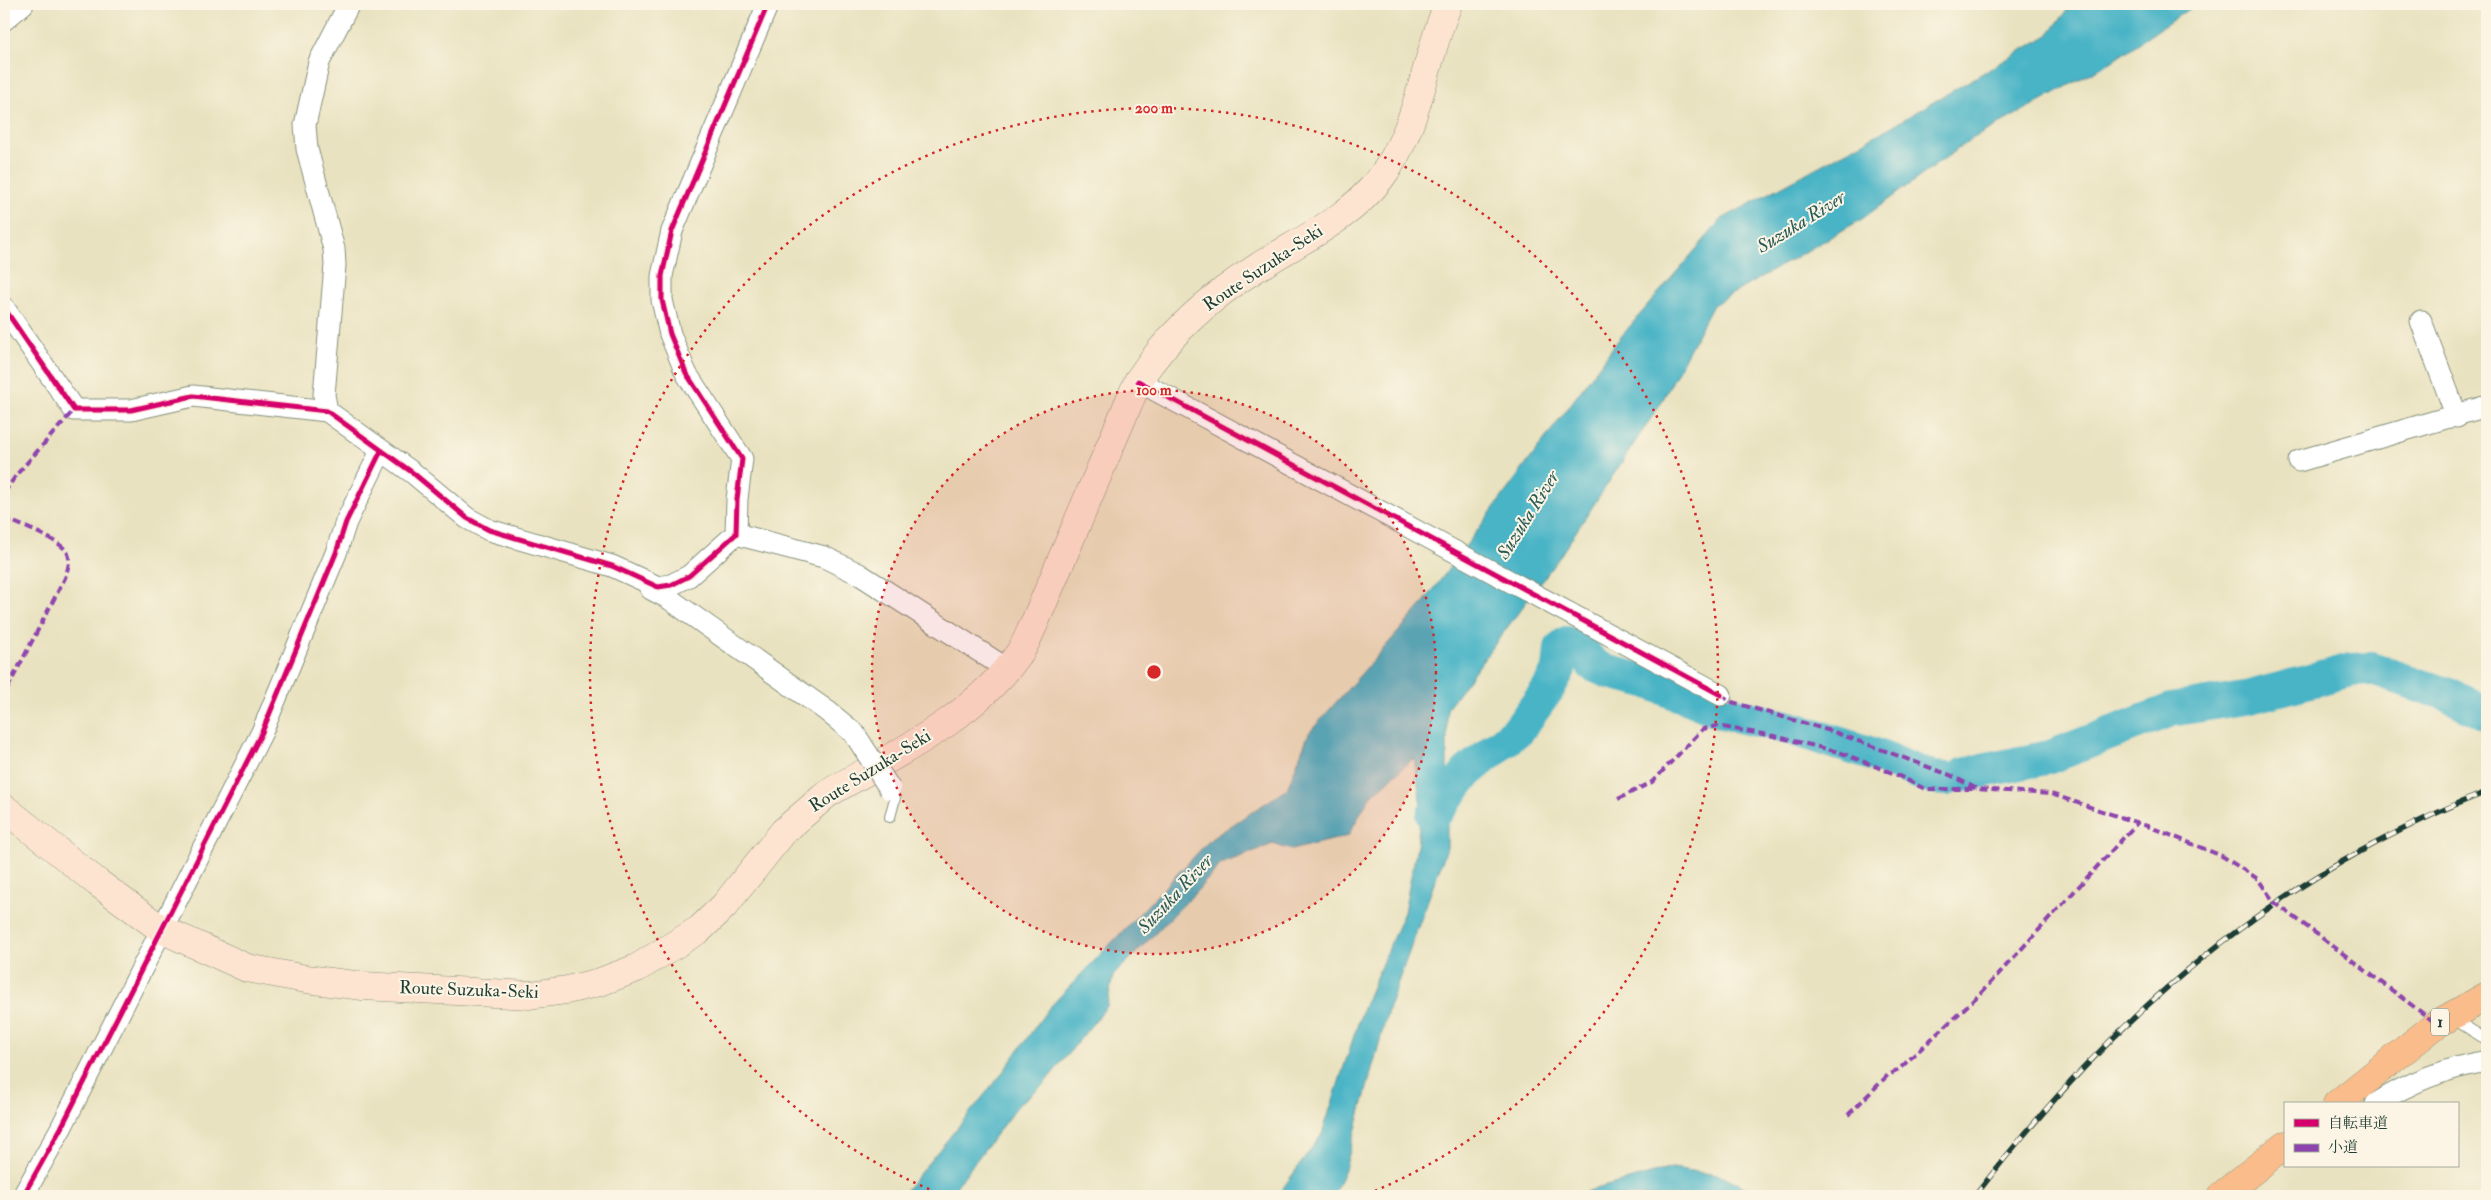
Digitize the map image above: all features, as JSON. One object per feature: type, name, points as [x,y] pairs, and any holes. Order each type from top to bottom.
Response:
[{"type":"highway","name":"1","points":[[2340,1102],[2437,1024],[2487,996]]},
{"type":"highway","points":[[2221,1196],[2284,1146]]},
{"type":"main road","name":"Route Suzuka-Seki","points":[[4,808],[98,883],[161,929],[247,968],[344,984],[530,995],[567,990],[600,982],[637,968],[700,929],[724,906],[784,831],[811,806],[827,794],[957,717],[1007,669],[1020,653],[1034,624],[1138,381],[1170,337],[1211,300],[1259,266],[1327,225],[1360,199],[1378,180],[1393,159],[1408,131],[1438,27],[1448,4]]},
{"type":"street","points":[[4,20],[23,4]]},
{"type":"street","points":[[327,411],[324,395],[335,265],[334,249],[307,149],[305,125],[318,62],[330,45],[349,4]]},
{"type":"street","points":[[4,308],[74,410],[131,410],[193,396],[327,411],[413,473],[467,518],[489,530],[612,566],[658,586],[671,585],[689,576],[736,534],[737,499],[742,459],[686,373],[670,334],[662,300],[662,276],[672,231],[768,4]]},
{"type":"street","points":[[2421,320],[2457,416]]},
{"type":"street","points":[[1138,381],[1721,695]]},
{"type":"street","points":[[2299,461],[2487,406]]},
{"type":"street","points":[[23,1196],[61,1128],[262,732],[336,553],[346,522],[381,451]]},
{"type":"street","points":[[736,534],[824,557],[860,574],[1007,669]]},
{"type":"street","points":[[645,580],[652,589],[668,598],[827,711],[854,733],[890,789]]},
{"type":"street","points":[[2380,1102],[2428,1075],[2458,1066],[2487,1061]]},
{"type":"street","points":[[2247,1175],[2284,1165]]},
{"type":"lane","points":[[890,789],[894,798],[890,817]]},
{"type":"lane","points":[[2450,1017],[2487,1040]]},
{"type":"water","name":"Suzuka River","points":[[2072,4],[2196,4],[2111,62],[1970,140],[1862,219],[1713,305],[1661,403],[1558,559],[1447,709],[1447,848],[1389,1007],[1345,1169],[1333,1196],[1283,1196],[1283,1188],[1322,1134],[1363,1008],[1404,912],[1417,846],[1421,806],[1414,758],[1369,798],[1348,836],[1291,850],[1273,844],[1221,864],[1113,976],[1107,1006],[1043,1085],[1019,1104],[949,1196],[901,1196],[1000,1076],[1048,1009],[1211,839],[1287,789],[1309,733],[1422,605],[1619,339],[1722,219],[1880,133],[2048,35]]},
{"type":"water","points":[[1672,1168],[1724,1176],[1761,1196],[1570,1196]]},
{"type":"waterway","points":[[1433,816],[1467,772],[1519,729],[1548,689],[1559,669],[1561,648],[1567,643],[1578,645],[1593,665],[1609,672],[1646,681],[1722,712],[1790,728],[1875,755],[1933,778],[1946,779]]},
{"type":"waterway","points":[[1963,775],[2050,757],[2171,710],[2250,697],[2351,670],[2372,669],[2449,695],[2487,715]]},
{"type":"railway","points":[[1975,1196],[2016,1144],[2103,1048],[2198,961],[2304,885],[2361,851],[2423,819],[2487,792]]},
{"type":"marked path","points":[[4,493],[17,474],[74,410]]},
{"type":"marked path","points":[[4,518],[50,538],[65,549],[69,560],[65,578],[4,695]]},
{"type":"marked path","points":[[1721,695],[1732,702],[1834,732],[1950,775],[1977,789],[2051,794],[2150,827],[2222,856],[2258,879],[2274,902],[2437,1024]]},
{"type":"marked path","points":[[1618,799],[1652,782],[1703,729],[1717,726],[1774,736],[1839,752],[1895,774],[1925,789],[1977,789]]},
{"type":"marked path","points":[[1848,1115],[1888,1075],[1897,1071],[1982,992],[2138,822]]},
{"type":"cycle path","points":[[4,308],[74,410],[131,410],[193,396],[327,411],[413,473],[467,518],[489,530],[612,566],[658,587],[671,585],[689,576],[736,534],[737,499],[742,459],[686,373],[670,334],[662,300],[662,276],[672,231],[768,4]]},
{"type":"cycle path","points":[[1138,381],[1721,695]]},
{"type":"cycle path","points":[[23,1196],[61,1128],[262,732],[336,553],[346,522],[381,451]]}]
